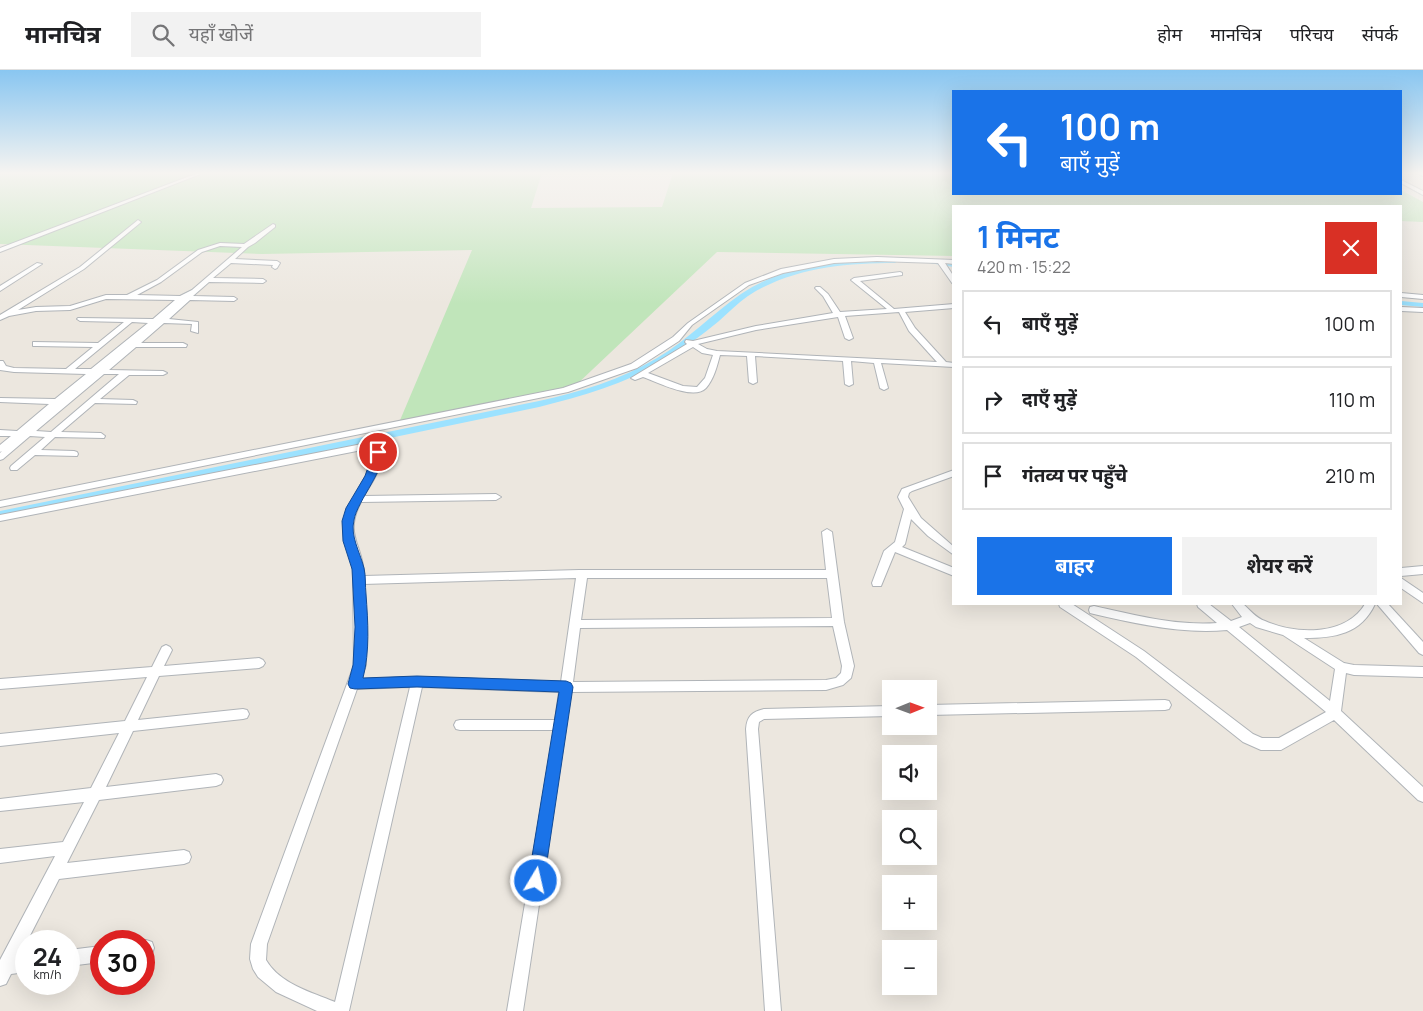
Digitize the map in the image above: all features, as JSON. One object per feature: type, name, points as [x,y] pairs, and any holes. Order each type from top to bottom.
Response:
[{"type":"street","points":[[0,249],[82,217]]},
{"type":"street","points":[[0,249],[85,217]]},
{"type":"street","points":[[3,316],[82,268],[138,222]]},
{"type":"street","points":[[0,450],[103,372],[130,345],[208,280],[245,246],[273,226]]},
{"type":"street","points":[[127,298],[157,282],[208,246],[245,246]]},
{"type":"street","points":[[717,353],[709,376],[701,388],[697,390],[687,390],[639,376],[686,342],[690,324],[747,284],[780,271],[843,260],[877,259],[952,262]]},
{"type":"street","points":[[229,261],[277,263],[275,267]]},
{"type":"street","points":[[941,263],[952,279]]},
{"type":"street","points":[[0,289],[39,264]]},
{"type":"street","points":[[900,274],[854,280],[896,310],[944,365]]},
{"type":"street","points":[[208,280],[263,281]]},
{"type":"street","points":[[818,288],[826,295],[839,315],[849,338]]},
{"type":"street","points":[[1402,295],[1423,296]]},
{"type":"street","points":[[3,316],[36,309],[70,308],[106,298],[234,300]]},
{"type":"street","points":[[0,504],[566,390],[634,366],[686,342],[756,328],[839,315],[952,306]]},
{"type":"street","points":[[1402,309],[1423,310]]},
{"type":"street","points":[[80,319],[196,323],[194,331]]},
{"type":"street","points":[[68,371],[131,320]]},
{"type":"street","points":[[686,342],[705,351],[717,353],[952,365]]},
{"type":"street","points":[[36,344],[101,344]]},
{"type":"street","points":[[0,400],[62,402],[94,371],[130,345],[183,345]]},
{"type":"street","points":[[751,354],[753,382]]},
{"type":"street","points":[[847,359],[849,384]]},
{"type":"street","points":[[877,360],[884,388]]},
{"type":"street","points":[[0,363],[3,368],[14,370],[162,373]]},
{"type":"street","points":[[14,468],[127,372]]},
{"type":"street","points":[[93,401],[133,402]]},
{"type":"street","points":[[0,434],[101,436]]},
{"type":"street","points":[[0,457],[23,434]]},
{"type":"street","points":[[0,518],[362,447],[374,448],[378,452],[378,458],[352,508],[348,521],[349,541],[358,569],[362,627],[360,665],[355,684],[259,944],[258,962],[264,973],[276,984],[339,1011],[417,682]]},
{"type":"street","points":[[33,452],[74,454]]},
{"type":"street","points":[[952,474],[927,481],[905,491],[903,497],[908,510],[931,534],[952,550]]},
{"type":"street","points":[[357,499],[496,497]]},
{"type":"street","points":[[877,583],[889,551],[900,544],[908,510]]},
{"type":"street","points":[[355,684],[417,682],[566,687],[826,685],[839,682],[847,675],[848,666],[838,622],[827,532]]},
{"type":"street","points":[[894,548],[952,571]]},
{"type":"street","points":[[1402,572],[1423,570]]},
{"type":"street","points":[[358,580],[582,574],[832,574]]},
{"type":"street","points":[[514,1011],[561,725],[582,574]]},
{"type":"street","points":[[1402,583],[1423,599]]},
{"type":"street","points":[[1066,605],[1096,623],[1140,654],[1248,738],[1261,744],[1281,744],[1335,714]]},
{"type":"street","points":[[1203,605],[1335,714],[1423,796]]},
{"type":"street","points":[[1238,605],[1250,618],[1272,629],[1313,634],[1334,632],[1359,622],[1370,605]]},
{"type":"street","points":[[1383,605],[1423,650]]},
{"type":"street","points":[[1096,623],[1093,607],[1168,625],[1186,627],[1230,626],[1250,618]]},
{"type":"street","points":[[575,624],[838,622]]},
{"type":"street","points":[[1285,631],[1341,668],[1423,672]]},
{"type":"street","points":[[2,971],[96,793],[166,650]]},
{"type":"street","points":[[0,684],[259,663]]},
{"type":"street","points":[[1335,714],[1341,668]]},
{"type":"street","points":[[938,710],[1165,705]]},
{"type":"street","points":[[773,1011],[752,720],[764,714],[882,711]]},
{"type":"street","points":[[0,740],[243,714]]},
{"type":"street","points":[[460,725],[561,725]]},
{"type":"street","points":[[0,805],[216,780]]},
{"type":"street","points":[[0,856],[67,848]]},
{"type":"street","points":[[55,872],[184,857]]},
{"type":"street","points":[[2,971],[15,967]]},
{"type":"green space","points":[[0,217],[952,217],[952,256],[717,252],[574,387],[398,425],[472,250],[262,254],[0,244]]},
{"type":"green space","points":[[1402,217],[1423,217],[1423,222],[1402,221]]},
{"type":"waterway","points":[[0,515],[571,396],[631,375],[660,360],[692,339],[744,295],[765,284],[800,271],[819,267],[857,262],[895,261]]},
{"type":"waterway","points":[[931,262],[952,265]]},
{"type":"waterway","points":[[1402,303],[1423,305]]},
{"type":"route","points":[[378,452],[378,458],[352,508],[348,521],[349,541],[358,569],[362,627],[360,665],[355,684],[417,682],[566,687],[536,881]]}]
